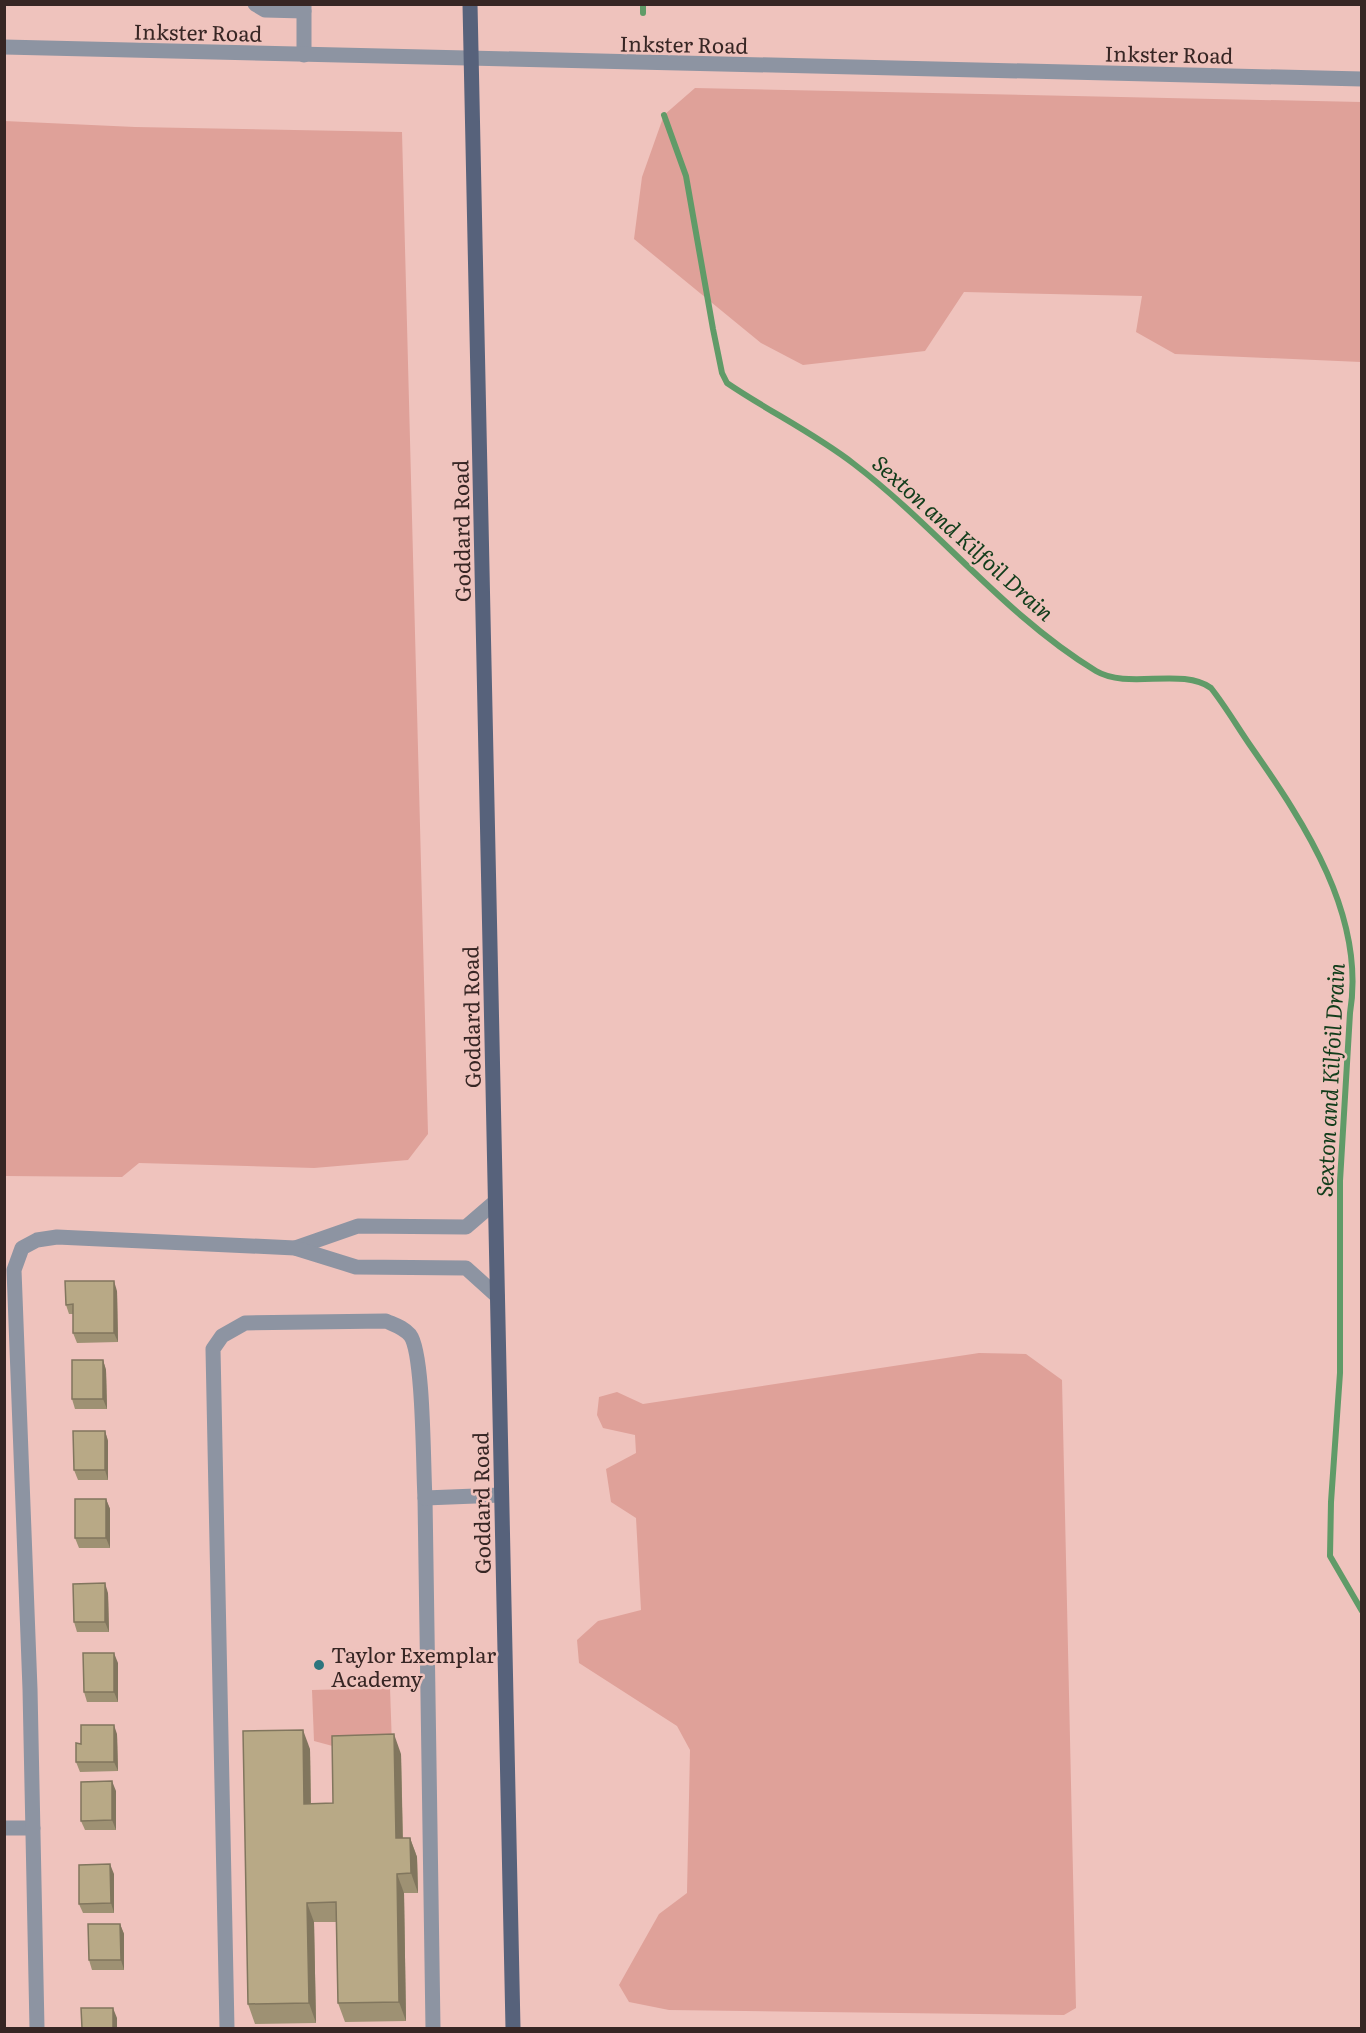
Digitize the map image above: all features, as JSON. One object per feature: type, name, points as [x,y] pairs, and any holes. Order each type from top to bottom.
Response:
[{"type":"main road","name":"Goddard Road","points":[[470,4],[513,2028]]},
{"type":"street","points":[[255,4],[265,10],[304,8],[304,55]]},
{"type":"street","name":"Inkster Road","points":[[4,47],[1362,79]]},
{"type":"street","points":[[295,1248],[358,1226],[466,1227],[495,1202]]},
{"type":"street","points":[[37,2028],[30,1689],[14,1270],[22,1248],[37,1240],[57,1238],[295,1248],[356,1267],[466,1268],[497,1296]]},
{"type":"street","points":[[227,2028],[213,1349],[222,1336],[245,1323],[386,1321],[400,1326],[411,1336],[417,1361],[425,1498],[433,2028]]},
{"type":"street","points":[[425,1498],[501,1496]]},
{"type":"street","points":[[4,1828],[33,1828]]},
{"type":"shaded area","points":[[695,88],[1361,102],[1361,362],[1175,354],[1136,332],[1142,296],[964,292],[925,351],[803,365],[761,343],[634,239],[642,177],[664,115]]},
{"type":"shaded area","points":[[4,121],[135,127],[402,132],[428,1134],[408,1160],[314,1168],[139,1163],[122,1177],[5,1176]]},
{"type":"shaded area","points":[[979,1353],[1026,1354],[1062,1380],[1076,2008],[1064,2015],[669,2010],[629,2002],[619,1985],[659,1914],[687,1893],[690,1750],[677,1726],[579,1663],[577,1640],[598,1621],[641,1610],[636,1518],[611,1502],[606,1469],[636,1453],[635,1435],[603,1428],[597,1415],[599,1397],[617,1392],[643,1404]]},
{"type":"shaded area","points":[[390,1688],[392,1746],[340,1748],[314,1741],[312,1690]]},
{"type":"building","points":[[65,1281],[114,1281],[114,1333],[73,1333],[73,1304],[66,1305]]},
{"type":"building","points":[[72,1360],[103,1360],[103,1399],[72,1399]]},
{"type":"building","points":[[73,1431],[105,1431],[105,1470],[74,1470]]},
{"type":"building","points":[[75,1499],[106,1499],[106,1538],[75,1538]]},
{"type":"building","points":[[105,1583],[105,1622],[74,1622],[73,1584]]},
{"type":"building","points":[[83,1653],[114,1653],[114,1692],[84,1692]]},
{"type":"building","points":[[81,1725],[114,1725],[114,1762],[76,1762],[76,1743],[81,1744]]},
{"type":"building","points":[[303,1730],[304,1804],[333,1803],[332,1736],[394,1734],[396,1838],[410,1838],[411,1873],[397,1874],[399,2002],[338,2003],[336,1902],[307,1903],[309,2003],[248,2004],[243,1731]]},
{"type":"building","points":[[112,1781],[112,1820],[81,1821],[81,1782]]},
{"type":"building","points":[[110,1864],[111,1903],[79,1904],[79,1865]]},
{"type":"building","points":[[88,1924],[120,1924],[121,1960],[89,1960]]},
{"type":"building","points":[[81,2008],[113,2008],[113,2028],[82,2028]]},
{"type":"waterway","name":"Sexton and Kilfoil Drain","points":[[643,4],[643,13]]},
{"type":"waterway","name":"Sexton and Kilfoil Drain","points":[[664,115],[686,176],[713,329],[722,373],[727,383],[823,442],[854,464],[914,515],[1031,624],[1096,671],[1123,679],[1185,679],[1211,688],[1292,808],[1327,873],[1340,907],[1349,941],[1353,977],[1340,1181],[1340,1373],[1331,1502],[1330,1556],[1362,1611]]},
{"type":"place","name":"Taylor Exemplar Academy","points":[[319,1665]]}]
